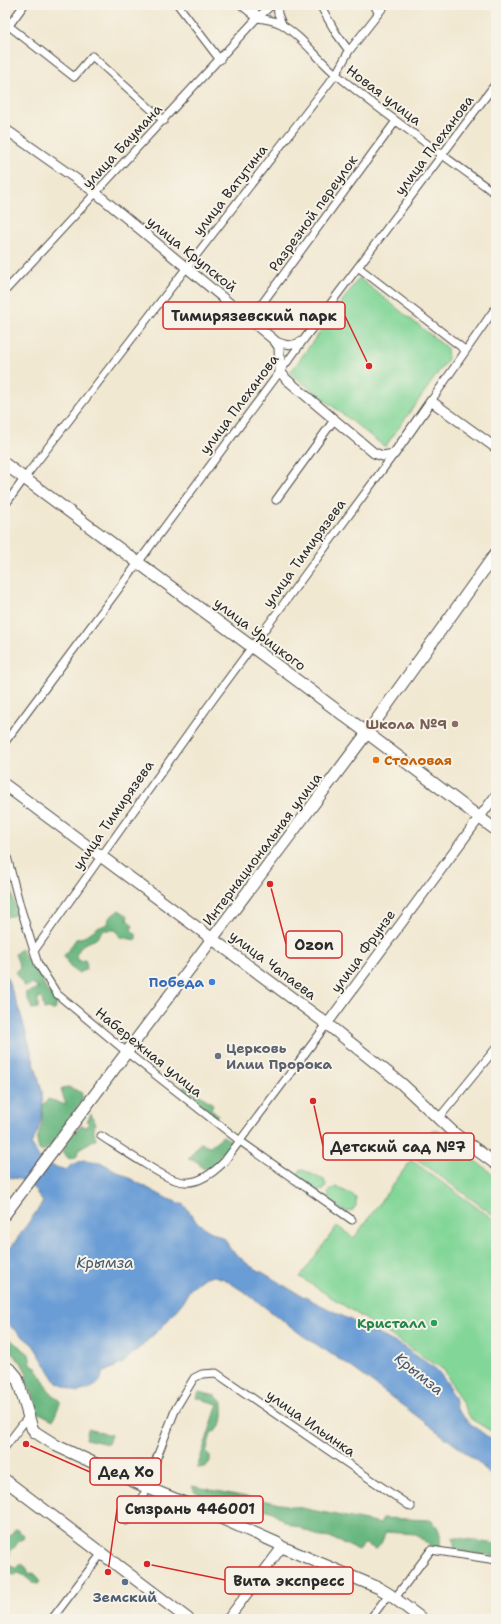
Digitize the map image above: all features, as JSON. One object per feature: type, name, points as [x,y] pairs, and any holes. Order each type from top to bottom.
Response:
[{"type":"main road","name":"улица Урицкого","points":[[5,464],[252,646],[496,830]]},
{"type":"main road","name":"Интернациональная улица","points":[[5,1214],[126,1052],[213,940],[367,733],[496,553]]},
{"type":"main road","name":"улица Чапаева","points":[[5,785],[327,1024],[402,1084],[455,1134],[496,1164]]},
{"type":"main road","points":[[5,1366],[14,1373],[16,1377],[28,1417],[35,1432],[57,1446],[148,1488],[277,1543],[282,1547],[350,1575],[392,1596],[422,1619]]},
{"type":"main road","points":[[5,1480],[188,1619]]},
{"type":"street","points":[[24,5],[7,28],[74,77],[92,56],[164,120]]},
{"type":"street","points":[[178,5],[220,60]]},
{"type":"street","points":[[241,5],[257,18]]},
{"type":"street","points":[[252,5],[257,18]]},
{"type":"street","name":"улица Баумана","points":[[5,291],[220,60],[257,18],[272,5]]},
{"type":"street","points":[[276,5],[282,24]]},
{"type":"street","points":[[320,5],[336,33],[349,51]]},
{"type":"street","points":[[374,5],[378,12]]},
{"type":"street","name":"улица Ватутина","points":[[5,505],[24,478],[336,74],[349,51],[385,5]]},
{"type":"street","name":"Новая улица","points":[[257,18],[269,19],[282,24],[304,42],[336,74],[396,121],[496,194]]},
{"type":"street","name":"улица Плеханова","points":[[5,742],[303,340],[496,83]]},
{"type":"street","name":"Разрезной переулок","points":[[250,320],[396,121]]},
{"type":"street","name":"улица Крупской","points":[[5,129],[96,193],[274,340]]},
{"type":"street","points":[[358,267],[465,350]]},
{"type":"street","name":"улица Тимирязева","points":[[34,951],[252,646],[394,454],[496,307]]},
{"type":"street","points":[[274,340],[288,346],[294,345],[303,340]]},
{"type":"street","points":[[274,340],[279,347],[280,371],[286,379],[374,453],[383,456],[394,454]]},
{"type":"street","points":[[431,401],[496,448]]},
{"type":"street","points":[[276,500],[334,420]]},
{"type":"street","name":"улица Фрунзе","points":[[101,1136],[165,1177],[177,1182],[187,1182],[205,1176],[224,1162],[496,795]]},
{"type":"street","name":"Набережная улица","points":[[5,849],[38,964],[57,994],[126,1052],[240,1141],[352,1220]]},
{"type":"street","points":[[437,1118],[443,1113],[496,1048]]},
{"type":"street","name":"улица Ильинка","points":[[148,1488],[157,1457],[176,1408],[194,1378],[202,1374],[216,1373],[411,1507]]},
{"type":"street","points":[[5,1447],[28,1417]]},
{"type":"street","points":[[126,1521],[148,1488]]},
{"type":"street","points":[[228,1619],[282,1547]]},
{"type":"street","points":[[370,1619],[392,1596],[431,1550],[496,1560]]},
{"type":"street","points":[[52,1619],[102,1553]]},
{"type":"green space","points":[[359,278],[447,348],[448,359],[385,447],[290,373]]},
{"type":"green space","points":[[10,882],[14,903],[17,908],[17,915],[5,917],[5,883]]},
{"type":"green space","points":[[119,910],[128,916],[127,920],[133,925],[131,930],[136,934],[136,940],[120,937],[116,930],[103,930],[96,939],[82,945],[76,955],[79,961],[85,960],[87,965],[86,969],[79,973],[70,967],[64,956],[76,939],[84,937],[97,928],[108,924],[109,918]]},
{"type":"green space","points":[[21,949],[27,959],[34,958],[47,992],[54,996],[57,1003],[55,1010],[44,1009],[42,999],[38,997],[38,1008],[32,1009],[25,993],[39,988],[32,984],[25,987],[15,972],[20,967],[15,954]]},
{"type":"green space","points":[[187,1086],[213,1104],[211,1110],[218,1115],[215,1118],[204,1107],[196,1102],[196,1095],[185,1092],[182,1088]]},
{"type":"green space","points":[[68,1087],[81,1092],[83,1099],[51,1145],[43,1152],[39,1150],[37,1141],[42,1122],[43,1104],[48,1099],[66,1105],[61,1090],[62,1088]]},
{"type":"green space","points":[[91,1114],[96,1124],[93,1128],[96,1139],[80,1148],[76,1157],[69,1159],[62,1152],[70,1138],[82,1125],[85,1127],[89,1124],[87,1121]]},
{"type":"green space","points":[[432,1130],[437,1130],[453,1145],[496,1176],[496,1217],[411,1155],[421,1141]]},
{"type":"green space","points":[[223,1136],[235,1143],[229,1151],[219,1154],[223,1159],[210,1169],[202,1168],[198,1162],[188,1159],[200,1143],[210,1146]]},
{"type":"green space","name":"Кристалл","points":[[411,1160],[496,1221],[496,1434],[471,1419],[444,1370],[300,1277],[337,1226],[354,1238]]},
{"type":"green space","points":[[301,1169],[324,1180],[326,1185],[324,1190],[317,1191],[296,1177]]},
{"type":"green space","points":[[336,1187],[356,1198],[356,1206],[352,1211],[346,1212],[336,1206],[329,1198],[329,1191]]},
{"type":"green space","points":[[11,1340],[29,1354],[31,1364],[36,1367],[49,1391],[61,1401],[53,1420],[35,1411],[35,1399],[26,1382],[27,1374],[21,1362],[15,1357],[7,1341]]},
{"type":"green space","points":[[199,1392],[216,1396],[223,1403],[223,1412],[221,1425],[216,1431],[211,1433],[206,1453],[210,1456],[210,1461],[206,1467],[197,1468],[218,1404],[196,1398]]},
{"type":"green space","points":[[88,1429],[111,1435],[108,1444],[86,1439]]},
{"type":"green space","points":[[192,1486],[381,1524],[382,1518],[430,1520],[434,1523],[440,1533],[440,1549],[433,1548],[416,1534],[386,1532],[381,1544],[377,1548],[375,1549],[366,1544],[358,1550],[331,1538],[321,1537],[284,1521],[273,1512],[249,1504],[232,1506],[221,1504],[194,1491]]},
{"type":"green space","points":[[16,1529],[24,1535],[23,1539],[10,1550],[10,1555],[5,1559],[5,1538],[10,1536]]},
{"type":"green space","points":[[453,1537],[496,1544],[496,1556],[455,1551]]},
{"type":"green space","points":[[5,1559],[6,1562],[16,1569],[21,1564],[25,1566],[29,1575],[34,1573],[40,1582],[38,1584],[30,1581],[18,1573],[15,1575],[5,1573]]},
{"type":"water","name":"Крымза","points":[[5,972],[21,1015],[42,1091],[43,1105],[41,1119],[31,1144],[43,1163],[66,1170],[71,1165],[84,1160],[100,1162],[166,1198],[184,1205],[196,1221],[206,1229],[225,1239],[230,1249],[250,1266],[293,1291],[402,1346],[437,1370],[450,1387],[456,1408],[468,1422],[496,1443],[496,1477],[354,1369],[302,1335],[246,1293],[224,1279],[214,1276],[205,1277],[190,1289],[182,1303],[163,1326],[123,1363],[102,1373],[100,1381],[94,1387],[78,1392],[57,1383],[33,1345],[5,1322],[5,1256],[43,1202],[30,1185],[19,1179],[5,1176]]},
{"type":"place","name":"Тимирязевский парк","points":[[369,366]]},
{"type":"place","name":"Школа №9","points":[[455,724]]},
{"type":"place","name":"Столовая","points":[[376,760]]},
{"type":"place","name":"Ozon","points":[[270,884]]},
{"type":"place","name":"Победа","points":[[212,982]]},
{"type":"place","name":"Церковь Илии Пророка","points":[[218,1056]]},
{"type":"place","name":"Детский сад №7","points":[[313,1101]]},
{"type":"place","name":"Кристалл","points":[[434,1323]]},
{"type":"place","name":"Дед Хо","points":[[26,1444]]},
{"type":"place","name":"Вита экспресс","points":[[147,1564]]},
{"type":"place","name":"Сызрань 446001","points":[[108,1572]]},
{"type":"place","name":"Земский","points":[[125,1582]]}]
